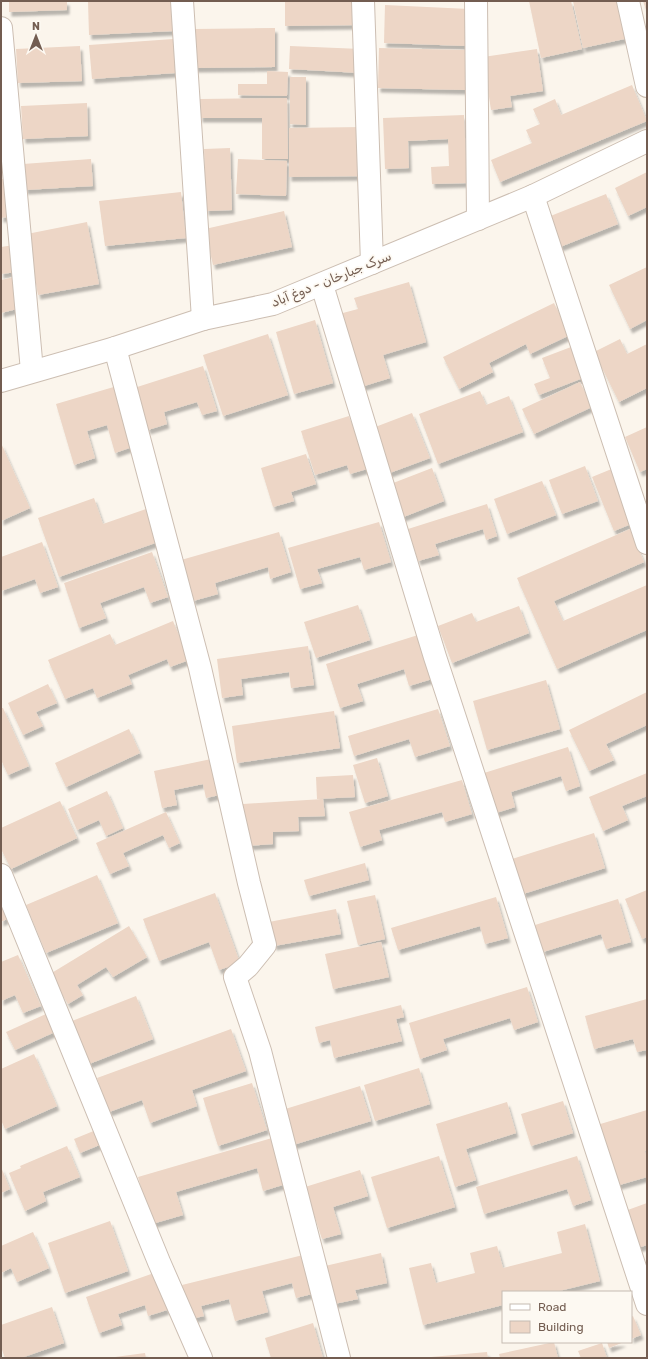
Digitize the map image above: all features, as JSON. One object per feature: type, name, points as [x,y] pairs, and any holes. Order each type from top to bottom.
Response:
[{"type":"street","points":[[182,1],[203,319]]},
{"type":"street","points":[[363,1],[372,263]]},
{"type":"street","points":[[476,1],[478,219]]},
{"type":"street","points":[[628,1],[647,86]]},
{"type":"street","points":[[1,28],[32,371]]},
{"type":"street","name":"سرک جبارخان - دوغ آباد","points":[[1,381],[116,348],[203,319],[273,304],[322,285],[533,196],[647,141]]},
{"type":"street","points":[[533,196],[647,543]]},
{"type":"street","points":[[322,285],[435,657],[647,1304]]},
{"type":"street","points":[[116,348],[200,668],[249,883],[265,945],[248,966],[235,978],[260,1051],[339,1358]]},
{"type":"street","points":[[1,875],[159,1262],[201,1358]]},
{"type":"building","points":[[9,1],[67,1],[67,10],[9,12]]},
{"type":"building","points":[[88,1],[173,1],[174,31],[89,35]]},
{"type":"building","points":[[285,1],[357,1],[358,25],[285,26]]},
{"type":"building","points":[[529,1],[571,1],[582,49],[541,58]]},
{"type":"building","points":[[573,1],[621,1],[629,38],[583,48]]},
{"type":"building","points":[[643,1],[647,1],[647,13]]},
{"type":"building","points":[[385,5],[469,9],[467,46],[384,43]]},
{"type":"building","points":[[275,28],[275,67],[194,68],[193,29]]},
{"type":"building","points":[[173,39],[175,73],[92,79],[89,45]]},
{"type":"building","points":[[80,46],[82,81],[18,83],[16,49]]},
{"type":"building","points":[[290,46],[361,49],[360,73],[289,69]]},
{"type":"building","points":[[379,48],[466,50],[465,90],[378,88]]},
{"type":"building","points":[[537,49],[543,91],[510,96],[512,107],[491,110],[483,57]]},
{"type":"building","points":[[267,71],[288,72],[287,96],[238,95],[238,84],[267,84]]},
{"type":"building","points":[[290,77],[306,77],[306,125],[290,124]]},
{"type":"building","points":[[632,85],[647,121],[500,182],[491,160],[532,143],[526,130],[540,124],[533,109],[555,99],[561,115]]},
{"type":"building","points":[[287,98],[288,159],[262,159],[262,118],[200,118],[200,99]]},
{"type":"building","points":[[87,103],[88,136],[23,139],[21,106]]},
{"type":"building","points":[[464,115],[467,183],[432,184],[431,167],[449,166],[448,139],[408,141],[409,168],[385,169],[383,118]]},
{"type":"building","points":[[363,127],[364,176],[289,177],[289,128]]},
{"type":"building","points":[[230,148],[232,210],[206,211],[204,149]]},
{"type":"building","points":[[91,159],[93,186],[25,190],[23,164]]},
{"type":"building","points":[[238,159],[287,161],[286,196],[236,194]]},
{"type":"building","points":[[647,172],[647,207],[628,216],[615,188]]},
{"type":"building","points":[[1,179],[5,179],[7,217],[1,218]]},
{"type":"building","points":[[181,192],[186,238],[105,246],[99,201]]},
{"type":"building","points":[[606,194],[618,224],[560,247],[548,217]]},
{"type":"building","points":[[284,211],[292,247],[213,265],[205,229]]},
{"type":"building","points":[[87,222],[99,284],[38,295],[27,234]]},
{"type":"building","points":[[14,245],[17,272],[1,274],[1,247]]},
{"type":"building","points":[[647,267],[647,320],[630,329],[609,285]]},
{"type":"building","points":[[14,277],[21,308],[1,313],[1,280]]},
{"type":"building","points":[[409,282],[426,342],[383,355],[390,378],[361,387],[339,314],[358,309],[354,298]]},
{"type":"building","points":[[554,303],[570,335],[530,354],[526,344],[489,363],[493,372],[459,389],[443,357]]},
{"type":"building","points":[[315,320],[333,383],[294,394],[276,332]]},
{"type":"building","points":[[268,334],[288,395],[223,416],[203,355]]},
{"type":"building","points":[[620,339],[627,354],[647,344],[647,388],[619,402],[594,352]]},
{"type":"building","points":[[571,347],[583,378],[539,395],[534,384],[550,378],[542,358]]},
{"type":"building","points":[[203,366],[217,411],[202,415],[197,402],[164,412],[167,424],[148,430],[134,388]]},
{"type":"building","points":[[580,382],[592,407],[534,434],[522,409]]},
{"type":"building","points":[[117,386],[135,446],[115,453],[107,425],[87,431],[95,458],[74,465],[56,404]]},
{"type":"building","points":[[480,391],[486,405],[509,396],[523,432],[438,464],[419,414]]},
{"type":"building","points":[[412,413],[430,458],[387,474],[370,429]]},
{"type":"building","points":[[349,416],[367,469],[350,474],[347,465],[315,475],[301,431]]},
{"type":"building","points":[[647,427],[647,469],[640,472],[625,437]]},
{"type":"building","points":[[1,443],[30,508],[1,521]]},
{"type":"building","points":[[306,454],[316,484],[291,492],[294,501],[273,507],[261,468]]},
{"type":"building","points":[[585,466],[598,501],[562,514],[549,480]]},
{"type":"building","points":[[432,468],[444,501],[401,518],[388,485]]},
{"type":"building","points":[[614,468],[636,522],[614,531],[592,477]]},
{"type":"building","points":[[542,481],[556,515],[507,534],[494,499]]},
{"type":"building","points":[[94,498],[103,524],[146,509],[158,542],[59,577],[38,518]]},
{"type":"building","points":[[487,504],[497,536],[486,540],[483,529],[435,544],[439,555],[418,561],[408,529]]},
{"type":"building","points":[[379,522],[391,562],[364,570],[360,557],[317,569],[322,583],[300,589],[288,548]]},
{"type":"building","points":[[630,529],[644,562],[554,601],[563,621],[647,585],[647,630],[557,669],[517,578]]},
{"type":"building","points":[[279,532],[291,572],[270,579],[268,567],[215,583],[218,594],[193,601],[181,560]]},
{"type":"building","points":[[42,542],[58,587],[40,593],[35,579],[1,591],[1,557]]},
{"type":"building","points":[[152,552],[168,597],[150,603],[144,587],[100,603],[106,618],[79,628],[64,583]]},
{"type":"building","points":[[358,605],[370,640],[316,658],[304,622]]},
{"type":"building","points":[[519,606],[529,633],[452,663],[438,626],[472,613],[476,622]]},
{"type":"building","points":[[173,621],[189,660],[170,667],[167,659],[128,675],[132,684],[97,698],[93,688],[65,699],[48,660],[110,634],[115,645]]},
{"type":"building","points":[[418,635],[432,679],[409,686],[404,669],[357,684],[363,701],[340,708],[326,664]]},
{"type":"building","points":[[308,646],[314,685],[291,688],[289,672],[241,679],[243,695],[222,698],[217,659]]},
{"type":"building","points":[[546,680],[560,729],[487,750],[473,701]]},
{"type":"building","points":[[48,684],[57,703],[36,712],[43,726],[23,735],[8,703]]},
{"type":"building","points":[[647,692],[647,725],[606,744],[614,760],[589,771],[569,730]]},
{"type":"building","points":[[1,708],[3,708],[29,766],[8,775],[1,762]]},
{"type":"building","points":[[438,709],[450,746],[415,757],[409,739],[354,756],[348,736]]},
{"type":"building","points":[[334,711],[340,748],[237,763],[232,726]]},
{"type":"building","points":[[129,729],[140,753],[66,787],[55,763]]},
{"type":"building","points":[[568,747],[580,786],[566,791],[561,776],[511,792],[515,807],[496,813],[484,773]]},
{"type":"building","points":[[216,758],[224,794],[206,798],[203,784],[174,790],[177,805],[162,808],[154,771]]},
{"type":"building","points":[[377,758],[388,796],[365,803],[353,765]]},
{"type":"building","points":[[647,773],[647,796],[622,806],[628,820],[603,831],[589,797]]},
{"type":"building","points":[[353,775],[355,797],[317,799],[316,777]]},
{"type":"building","points":[[462,780],[472,814],[445,822],[442,812],[379,830],[382,840],[360,847],[349,812]]},
{"type":"building","points":[[107,791],[123,828],[106,836],[99,820],[77,830],[68,809]]},
{"type":"building","points":[[323,799],[325,816],[298,817],[299,831],[273,832],[273,844],[246,846],[243,804]]},
{"type":"building","points":[[60,801],[77,838],[11,869],[1,849],[1,828]]},
{"type":"building","points":[[166,812],[180,843],[169,848],[163,835],[123,853],[129,866],[110,874],[96,843]]},
{"type":"building","points":[[594,833],[605,868],[523,894],[512,859]]},
{"type":"building","points":[[365,863],[369,880],[309,896],[304,880]]},
{"type":"building","points":[[97,875],[118,923],[46,953],[26,905]]},
{"type":"building","points":[[647,890],[647,937],[642,939],[625,899]]},
{"type":"building","points":[[215,893],[240,963],[219,970],[209,942],[159,961],[143,919]]},
{"type":"building","points":[[375,895],[385,939],[358,945],[347,901]]},
{"type":"building","points":[[496,897],[508,938],[485,944],[480,926],[398,950],[391,928]]},
{"type":"building","points":[[618,899],[631,942],[606,949],[601,934],[543,952],[535,925]]},
{"type":"building","points":[[1,904],[7,919],[1,922]]},
{"type":"building","points":[[336,909],[341,934],[274,946],[269,922]]},
{"type":"building","points":[[129,926],[147,957],[113,977],[106,967],[77,985],[83,995],[68,1004],[50,974]]},
{"type":"building","points":[[381,942],[389,977],[333,989],[325,954]]},
{"type":"building","points":[[18,955],[41,1006],[23,1013],[15,995],[1,1001],[1,962]]},
{"type":"building","points":[[527,987],[538,1022],[514,1030],[510,1018],[443,1039],[447,1050],[420,1059],[409,1023]]},
{"type":"building","points":[[136,996],[153,1039],[89,1064],[72,1021]]},
{"type":"building","points":[[647,999],[647,1050],[637,1052],[633,1039],[594,1049],[585,1016]]},
{"type":"building","points":[[401,1005],[404,1017],[396,1019],[402,1041],[334,1058],[330,1040],[319,1043],[315,1027]]},
{"type":"building","points":[[46,1014],[55,1032],[15,1050],[6,1032]]},
{"type":"building","points":[[231,1029],[246,1071],[192,1090],[197,1106],[150,1123],[142,1100],[109,1112],[97,1078]]},
{"type":"building","points":[[34,1054],[57,1106],[5,1129],[1,1120],[1,1069]]},
{"type":"building","points":[[419,1068],[430,1104],[375,1121],[364,1085]]},
{"type":"building","points":[[252,1083],[267,1130],[218,1146],[203,1098]]},
{"type":"building","points":[[360,1086],[371,1121],[293,1145],[282,1110]]},
{"type":"building","points":[[563,1101],[573,1133],[531,1146],[521,1114]]},
{"type":"building","points":[[507,1102],[516,1133],[466,1149],[476,1180],[455,1187],[436,1124]]},
{"type":"building","points":[[647,1110],[647,1151],[645,1151],[647,1158],[647,1177],[616,1186],[597,1125]]},
{"type":"building","points":[[96,1130],[102,1144],[80,1153],[74,1139]]},
{"type":"building","points":[[272,1138],[286,1184],[263,1191],[257,1168],[176,1192],[183,1215],[152,1224],[138,1177]]},
{"type":"building","points":[[67,1146],[80,1177],[43,1192],[46,1201],[25,1211],[9,1173],[21,1168],[20,1166]]},
{"type":"building","points":[[439,1156],[455,1207],[387,1228],[371,1177]]},
{"type":"building","points":[[577,1156],[591,1200],[573,1206],[567,1189],[484,1214],[476,1187]]},
{"type":"building","points":[[1,1167],[10,1189],[1,1193]]},
{"type":"building","points":[[360,1170],[368,1196],[333,1207],[341,1234],[322,1239],[305,1187]]},
{"type":"building","points":[[647,1203],[647,1245],[638,1248],[625,1211]]},
{"type":"building","points":[[110,1221],[128,1271],[65,1293],[48,1243]]},
{"type":"building","points":[[585,1224],[600,1281],[559,1291],[502,1291],[502,1305],[423,1325],[409,1268],[431,1263],[436,1283],[475,1273],[470,1253],[497,1246],[503,1268],[562,1253],[557,1232]]},
{"type":"building","points":[[33,1232],[49,1268],[17,1282],[11,1268],[1,1273],[1,1246]]},
{"type":"building","points":[[381,1253],[387,1283],[355,1290],[358,1299],[334,1304],[325,1266]]},
{"type":"building","points":[[303,1255],[312,1294],[296,1298],[292,1283],[262,1291],[268,1312],[235,1321],[229,1299],[201,1306],[204,1316],[191,1319],[182,1285]]},
{"type":"building","points":[[154,1273],[167,1310],[148,1316],[145,1305],[118,1314],[122,1325],[99,1333],[86,1297]]},
{"type":"building","points":[[52,1307],[64,1343],[21,1358],[5,1358],[1,1347],[1,1325]]},
{"type":"building","points":[[632,1316],[641,1335],[632,1339]]},
{"type":"building","points":[[313,1323],[323,1358],[271,1358],[265,1338]]},
{"type":"building","points":[[554,1343],[558,1358],[500,1358],[499,1354]]},
{"type":"building","points":[[602,1343],[607,1358],[581,1358],[578,1351]]},
{"type":"building","points":[[607,1343],[622,1343],[609,1348]]},
{"type":"building","points":[[487,1352],[488,1358],[431,1358],[431,1357]]},
{"type":"building","points":[[145,1353],[146,1358],[115,1358],[115,1357]]}]
